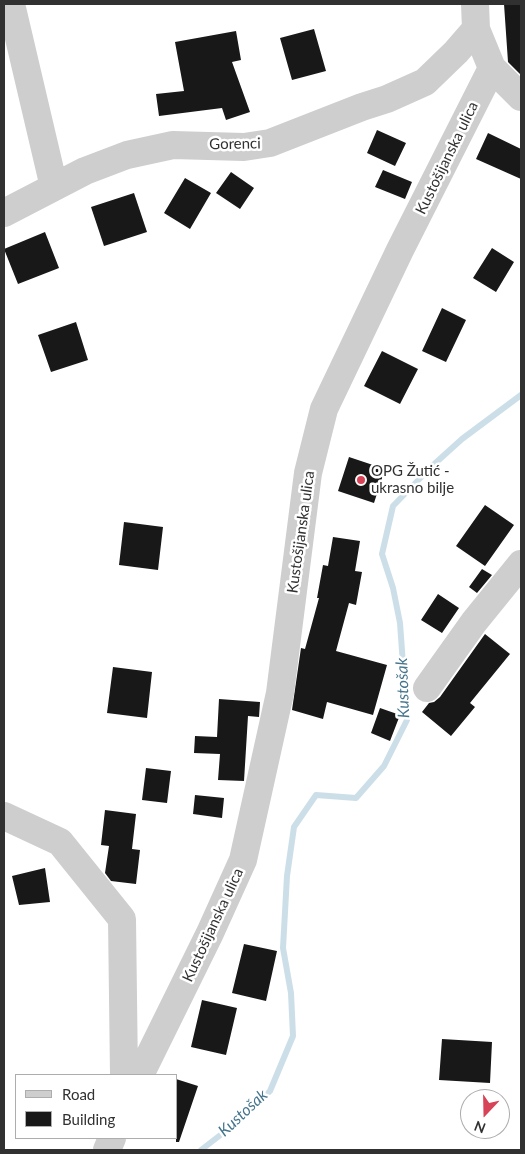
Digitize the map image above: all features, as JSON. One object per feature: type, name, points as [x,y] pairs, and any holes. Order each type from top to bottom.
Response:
[{"type":"street","points":[[11,4],[54,187]]},
{"type":"street","points":[[476,17],[492,68],[521,97]]},
{"type":"street","name":"Gorenci","points":[[4,213],[85,171],[127,155],[173,145],[244,147],[270,143],[388,99],[424,82],[456,52],[476,17]]},
{"type":"street","name":"Kustošijanska ulica","points":[[140,1074],[210,933],[242,860],[280,693],[308,473],[324,409],[400,250],[492,68]]},
{"type":"street","points":[[427,688],[474,622],[521,564]]},
{"type":"street","points":[[4,816],[60,842],[122,919],[124,1074]]},
{"type":"building","points":[[504,4],[521,4],[521,75],[508,62]]},
{"type":"building","points":[[314,29],[326,71],[292,80],[280,38]]},
{"type":"building","points":[[236,31],[241,60],[232,62],[250,112],[226,120],[222,108],[159,116],[156,94],[184,91],[175,42]]},
{"type":"building","points":[[377,130],[406,143],[395,166],[367,153]]},
{"type":"building","points":[[488,133],[521,149],[521,179],[476,159]]},
{"type":"building","points":[[383,170],[412,182],[405,199],[375,187]]},
{"type":"building","points":[[231,172],[254,188],[240,209],[216,193]]},
{"type":"building","points":[[185,178],[211,193],[190,229],[164,213]]},
{"type":"building","points":[[134,193],[147,232],[104,246],[91,207]]},
{"type":"building","points":[[45,232],[59,268],[18,284],[4,249]]},
{"type":"building","points":[[492,248],[514,262],[496,292],[473,278]]},
{"type":"building","points":[[442,308],[466,320],[446,362],[422,351]]},
{"type":"building","points":[[76,322],[88,360],[51,372],[38,335]]},
{"type":"building","points":[[382,351],[418,369],[400,404],[364,386]]},
{"type":"building","name":"OPG Žutić - ukrasno bilje","points":[[349,457],[385,469],[374,503],[338,491]]},
{"type":"building","points":[[485,505],[514,525],[485,566],[456,546]]},
{"type":"building","points":[[124,522],[163,527],[158,570],[119,565]]},
{"type":"building","points":[[333,537],[360,541],[355,571],[362,572],[356,605],[349,603],[336,651],[387,665],[373,715],[327,702],[323,719],[292,710],[301,648],[305,649],[319,598],[317,598],[323,565],[328,566]]},
{"type":"building","points":[[482,569],[492,575],[477,593],[469,587]]},
{"type":"building","points":[[438,594],[459,608],[442,633],[421,620]]},
{"type":"building","points":[[485,634],[510,654],[470,703],[475,707],[451,736],[422,712],[429,703],[434,702],[440,697]]},
{"type":"building","points":[[113,667],[152,672],[147,718],[107,713]]},
{"type":"building","points":[[219,699],[260,702],[259,717],[248,716],[244,781],[218,780],[220,754],[194,753],[195,736],[217,737]]},
{"type":"building","points":[[380,708],[400,715],[390,741],[371,733]]},
{"type":"building","points":[[146,768],[171,771],[167,803],[142,800]]},
{"type":"building","points":[[195,795],[224,798],[222,818],[193,814]]},
{"type":"building","points":[[105,810],[136,814],[132,849],[140,850],[136,884],[111,881],[105,873],[109,846],[101,845]]},
{"type":"building","points":[[45,868],[50,902],[19,905],[12,876]]},
{"type":"building","points":[[244,944],[277,951],[266,1001],[232,993]]},
{"type":"building","points":[[202,1000],[237,1008],[226,1055],[191,1047]]},
{"type":"building","points":[[442,1039],[492,1042],[490,1083],[439,1080]]},
{"type":"building","points":[[178,1080],[198,1086],[179,1142],[176,1142],[176,1139],[178,1139]]},
{"type":"waterway","name":"Kustošak","points":[[201,1150],[245,1116],[270,1091],[293,1036],[291,993],[283,948],[287,876],[294,827],[316,795],[356,798],[384,766],[407,720],[400,623],[393,588],[382,554],[393,506],[431,467],[462,439],[521,395]]},
{"type":"place","name":"OPG Žutić - ukrasno bilje","points":[[361,480]]}]
